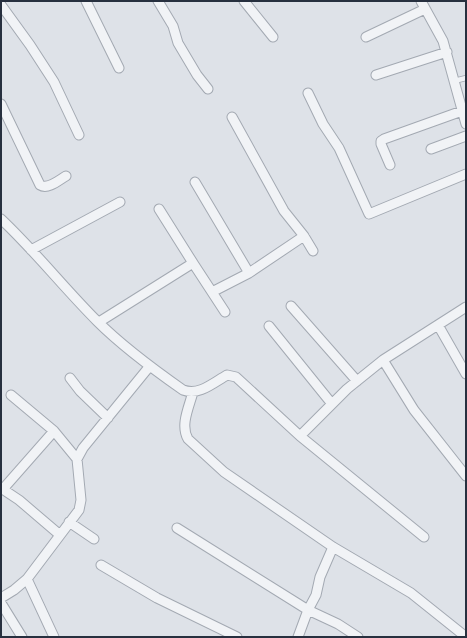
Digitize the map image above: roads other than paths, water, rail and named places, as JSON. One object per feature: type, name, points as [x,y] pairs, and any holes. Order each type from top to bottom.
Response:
[{"type":"street","points":[[86,1],[119,68]]},
{"type":"street","points":[[158,1],[172,26],[178,43],[197,75],[208,89]]},
{"type":"street","points":[[244,1],[273,37]]},
{"type":"street","points":[[1,5],[30,45],[54,82],[79,135]]},
{"type":"street","points":[[366,37],[423,5],[443,41],[447,52],[466,124]]},
{"type":"street","points":[[376,75],[447,52]]},
{"type":"street","points":[[308,93],[323,124],[339,148],[369,214],[466,174]]},
{"type":"street","points":[[1,104],[40,184],[43,187],[48,187],[66,176]]},
{"type":"street","points":[[390,165],[381,141],[462,111]]},
{"type":"street","points":[[232,117],[284,211],[304,236],[313,251]]},
{"type":"street","points":[[432,149],[466,136]]},
{"type":"street","points":[[195,182],[249,273]]},
{"type":"street","points":[[31,250],[120,202]]},
{"type":"street","points":[[159,209],[225,312]]},
{"type":"street","points":[[1,219],[98,322],[149,366],[183,390],[193,392],[199,391],[227,375],[236,377],[300,436],[424,537]]},
{"type":"street","points":[[212,292],[249,273],[304,236]]},
{"type":"street","points":[[98,322],[193,263]]},
{"type":"street","points":[[291,306],[357,381]]},
{"type":"street","points":[[300,436],[357,381],[383,360],[466,307]]},
{"type":"street","points":[[438,325],[466,374]]},
{"type":"street","points":[[269,326],[332,404]]},
{"type":"street","points":[[383,360],[414,410],[466,476]]},
{"type":"street","points":[[77,459],[149,366]]},
{"type":"street","points":[[70,378],[80,391],[108,418]]},
{"type":"street","points":[[193,392],[184,426],[184,432],[188,439],[224,472],[333,547],[411,593],[466,637]]},
{"type":"street","points":[[1,598],[14,590],[27,579],[79,510],[81,505],[77,459],[54,431],[11,395]]},
{"type":"street","points":[[54,431],[2,488],[19,500],[60,535]]},
{"type":"street","points":[[69,522],[94,539]]},
{"type":"street","points":[[177,528],[308,610],[338,624],[358,637]]},
{"type":"street","points":[[299,636],[308,610],[316,595],[320,577],[333,547]]},
{"type":"street","points":[[101,565],[157,598],[237,637]]},
{"type":"street","points":[[27,579],[54,637]]},
{"type":"street","points":[[1,603],[22,637]]},
{"type":"lane","points":[[454,81],[466,78]]}]
